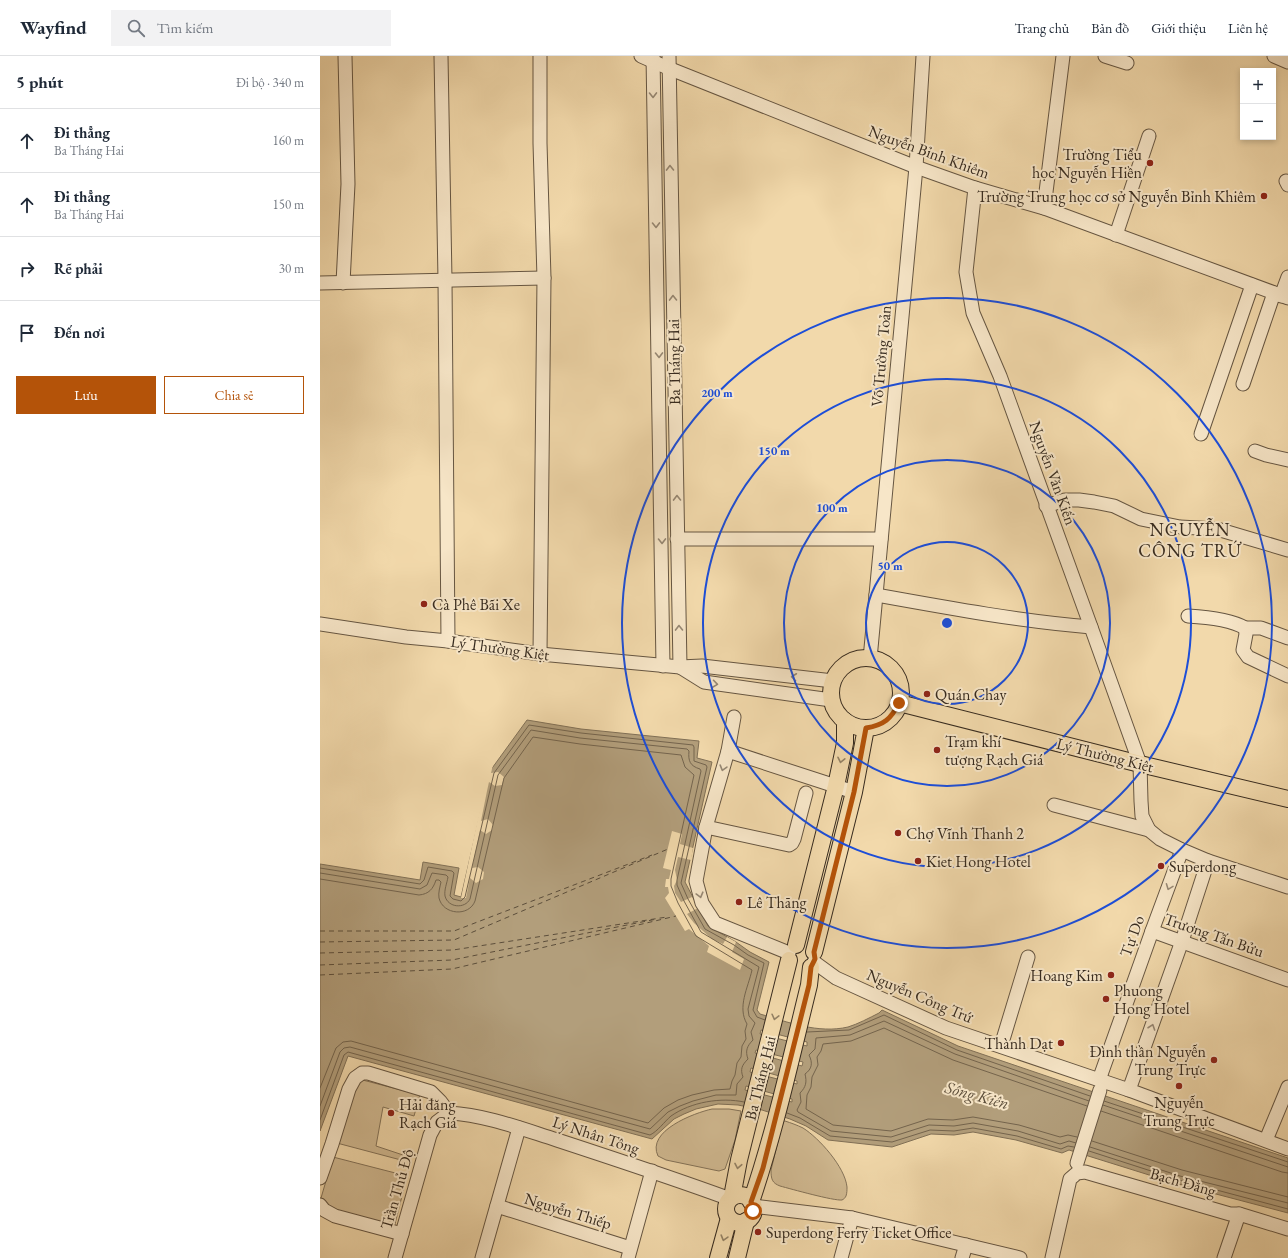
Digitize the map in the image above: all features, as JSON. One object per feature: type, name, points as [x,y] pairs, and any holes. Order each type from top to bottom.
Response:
[{"type":"main road","points":[[870,658],[882,662],[891,669],[898,679],[900,691],[899,703],[894,713],[887,721],[877,726],[866,728],[855,726],[845,721],[836,712],[831,700],[831,690],[833,681],[838,671],[847,663],[858,659],[870,658]]},
{"type":"main road","name":"Lý Thường Kiệt","points":[[899,703],[1140,764],[1288,799]]},
{"type":"main road","name":"Ba Tháng Hai","points":[[731,1198],[784,979],[836,786],[845,743],[845,721]]},
{"type":"main road","name":"Ba Tháng Hai","points":[[752,1204],[763,1168],[809,985],[813,960],[854,792],[866,728]]},
{"type":"main road","points":[[805,944],[809,946],[813,960],[804,971],[800,971],[792,967],[791,953],[805,944]]},
{"type":"main road","points":[[738,1195],[744,1195],[752,1204],[753,1211],[751,1217],[741,1223],[735,1222],[726,1213],[726,1207],[731,1198],[738,1195]]},
{"type":"main road","points":[[718,1258],[730,1218]]},
{"type":"main road","points":[[737,1258],[746,1221]]},
{"type":"street","points":[[343,283],[348,184],[345,56]]},
{"type":"street","points":[[441,56],[446,280],[448,641]]},
{"type":"street","points":[[540,56],[540,143],[544,278],[540,654]]},
{"type":"street","name":"Võ Trường Toản","points":[[870,658],[916,167],[923,56]]},
{"type":"street","points":[[1044,208],[1063,56]]},
{"type":"street","points":[[1105,56],[1127,63]]},
{"type":"street","points":[[1274,56],[1288,62]]},
{"type":"street","name":"Nguyễn Bỉnh Khiêm","points":[[649,58],[669,62],[916,167],[975,188],[1044,208],[1281,296]]},
{"type":"street","name":"Ba Tháng Hai","points":[[649,58],[659,376],[664,666]]},
{"type":"street","name":"Ba Tháng Hai","points":[[669,62],[680,667]]},
{"type":"street","points":[[1116,235],[1149,136]]},
{"type":"street","name":"Nguyễn Văn Kiến","points":[[975,188],[966,272],[973,314],[1000,376],[1140,764],[1142,816],[1149,830]]},
{"type":"street","points":[[1243,384],[1288,277]]},
{"type":"street","points":[[320,283],[544,278]]},
{"type":"street","points":[[1201,434],[1252,285]]},
{"type":"street","points":[[659,376],[674,376]]},
{"type":"street","points":[[1255,451],[1288,460]]},
{"type":"street","points":[[1046,506],[1066,500],[1094,502],[1114,506],[1142,519],[1180,527],[1217,529],[1288,550]]},
{"type":"street","points":[[677,539],[881,539]]},
{"type":"street","points":[[876,595],[1051,624],[1091,627]]},
{"type":"street","points":[[1188,616],[1224,621],[1245,628],[1261,628],[1288,638]]},
{"type":"street","name":"Lý Thường Kiệt","points":[[320,624],[406,637],[448,641],[540,654],[664,666],[702,666],[833,681]]},
{"type":"street","points":[[1245,628],[1246,634],[1243,650],[1245,654],[1248,657],[1288,676]]},
{"type":"street","points":[[680,667],[704,682],[831,700]]},
{"type":"street","points":[[734,717],[728,751],[706,827],[696,881],[702,903],[715,923],[791,953]]},
{"type":"street","points":[[728,751],[854,792]]},
{"type":"street","points":[[706,827],[789,845],[794,839],[806,794]]},
{"type":"street","points":[[1054,805],[1149,830],[1160,839],[1208,861],[1288,887]]},
{"type":"street","name":"Tự Do","points":[[1077,1163],[1100,1085],[1152,931],[1182,850]]},
{"type":"street","points":[[1129,1090],[1182,941],[1208,861]]},
{"type":"street","name":"Trương Tấn Bửu","points":[[1152,931],[1288,980]]},
{"type":"street","points":[[1001,1046],[1028,957]]},
{"type":"street","name":"Nguyễn Công Trứ","points":[[813,960],[836,978],[946,1028],[1001,1046],[1100,1085],[1129,1090],[1288,1149]]},
{"type":"street","points":[[320,1178],[350,1089],[358,1075],[368,1073],[430,1092],[440,1101],[449,1113]]},
{"type":"street","points":[[1266,1140],[1288,1087]]},
{"type":"street","name":"Lý Nhân Tông","points":[[449,1113],[466,1114],[519,1128],[652,1170],[731,1198]]},
{"type":"street","name":"Trần Thủ Độ","points":[[395,1258],[430,1135],[437,1122],[449,1113]]},
{"type":"street","points":[[482,1258],[519,1128]]},
{"type":"street","points":[[629,1253],[652,1170]]},
{"type":"street","name":"Bạch Đằng","points":[[1052,1258],[1070,1179],[1077,1173],[1085,1172],[1230,1214],[1239,1214],[1288,1229]]},
{"type":"street","points":[[752,1204],[852,1218],[1020,1258]]},
{"type":"street","points":[[320,1205],[324,1210],[335,1216],[402,1234]]},
{"type":"street","name":"Nguyễn Thiếp","points":[[497,1206],[629,1253]]},
{"type":"street","points":[[1224,1258],[1239,1214]]},
{"type":"street","points":[[841,1258],[852,1218]]},
{"type":"street","points":[[962,1258],[966,1245]]},
{"type":"shaded area","points":[[355,1078],[420,1095],[414,1116],[383,1107],[376,1146],[403,1155],[401,1160],[333,1142]]},
{"type":"shaded area","points":[[712,1109],[741,1111],[735,1140],[725,1169],[719,1171],[666,1160],[658,1156],[656,1147],[659,1139],[665,1131],[684,1119]]},
{"type":"shaded area","points":[[783,1121],[803,1128],[830,1154],[842,1171],[845,1179],[847,1192],[844,1199],[830,1199],[775,1184],[772,1178],[771,1170]]},
{"type":"shaded area","points":[[333,1157],[407,1176],[394,1228],[327,1209],[321,1198]]},
{"type":"water","name":"Sông Kiên","points":[[527,720],[581,729],[699,741],[697,758],[712,762],[685,882],[708,926],[769,962],[757,1010],[760,1014],[803,1026],[837,1029],[856,1024],[879,1013],[882,1010],[958,1046],[1288,1158],[1288,1213],[1178,1184],[1069,1150],[1062,1153],[1016,1140],[973,1132],[954,1135],[931,1134],[892,1147],[828,1140],[806,1126],[790,1119],[762,1110],[738,1105],[718,1104],[696,1109],[674,1119],[652,1139],[348,1056],[320,1131],[320,864],[420,880],[423,862],[459,868],[454,895],[461,897],[490,771]],"holes":[[[761,1030],[807,1042],[807,1046],[760,1034]],[[756,1050],[803,1062],[802,1066],[755,1053]],[[751,1068],[797,1081],[797,1084],[750,1072]],[[746,1086],[792,1099],[792,1102],[745,1090]]]},
{"type":"pier","points":[[493,765],[491,773],[498,772],[504,777],[502,785],[495,786],[489,782],[487,791],[481,821],[488,819],[493,825],[492,830],[486,834],[480,830],[472,868],[478,867],[484,872],[483,879],[476,883],[470,878],[466,898],[461,898],[488,771]]},
{"type":"pier","points":[[672,831],[682,834],[680,844],[693,848],[691,860],[678,857],[675,870],[677,880],[674,886],[675,893],[681,902],[692,897],[698,908],[687,914],[694,923],[712,939],[723,944],[727,937],[736,942],[732,952],[744,959],[740,970],[707,952],[709,946],[689,929],[685,931],[665,898],[669,893],[668,887],[665,887],[666,879],[669,879],[671,870],[663,868]]},
{"type":"ferry route","points":[[320,942],[454,940],[668,849]]},
{"type":"ferry route","points":[[320,931],[454,931],[652,855]]},
{"type":"ferry route","points":[[320,975],[452,969],[676,916]]},
{"type":"ferry route","points":[[320,953],[453,950],[667,917]]},
{"type":"ferry route","points":[[320,965],[452,960],[657,919]]},
{"type":"place","name":"Trường Tiểu học Nguyễn Hiền","points":[[1150,163]]},
{"type":"place","name":"Trường Trung học cơ sở Nguyễn Bỉnh Khiêm","points":[[1264,196]]},
{"type":"place","name":"Cà Phê Bãi Xe","points":[[424,604]]},
{"type":"place","name":"Quán Chay","points":[[927,694]]},
{"type":"place","name":"Trạm khí tượng Rạch Giá","points":[[937,750]]},
{"type":"place","name":"Chợ Vĩnh Thanh 2","points":[[898,833]]},
{"type":"place","name":"Kiet Hong Hotel","points":[[918,861]]},
{"type":"place","name":"Superdong","points":[[1161,866]]},
{"type":"place","name":"Lê Thāng","points":[[739,902]]},
{"type":"place","name":"Hoang Kim","points":[[1111,975]]},
{"type":"place","name":"Phuong Hong Hotel","points":[[1106,999]]},
{"type":"place","name":"Thành Dạt","points":[[1061,1043]]},
{"type":"place","name":"Đình thần Nguyễn Trung Trực","points":[[1214,1060]]},
{"type":"place","name":"Nguyễn Trung Trực","points":[[1179,1086]]},
{"type":"place","name":"Hải đăng Rạch Giá","points":[[391,1113]]},
{"type":"place","name":"Superdong Ferry Ticket Office","points":[[758,1232]]},
{"type":"district","name":"NGUYỄN CÔNG TRỨ","points":[[1190,539]]},
{"type":"route","points":[[753,1211],[753,1204],[751,1202],[763,1168],[809,985],[811,967],[815,959],[814,952],[854,792],[866,728],[877,726],[887,721],[894,713],[899,703]]}]
